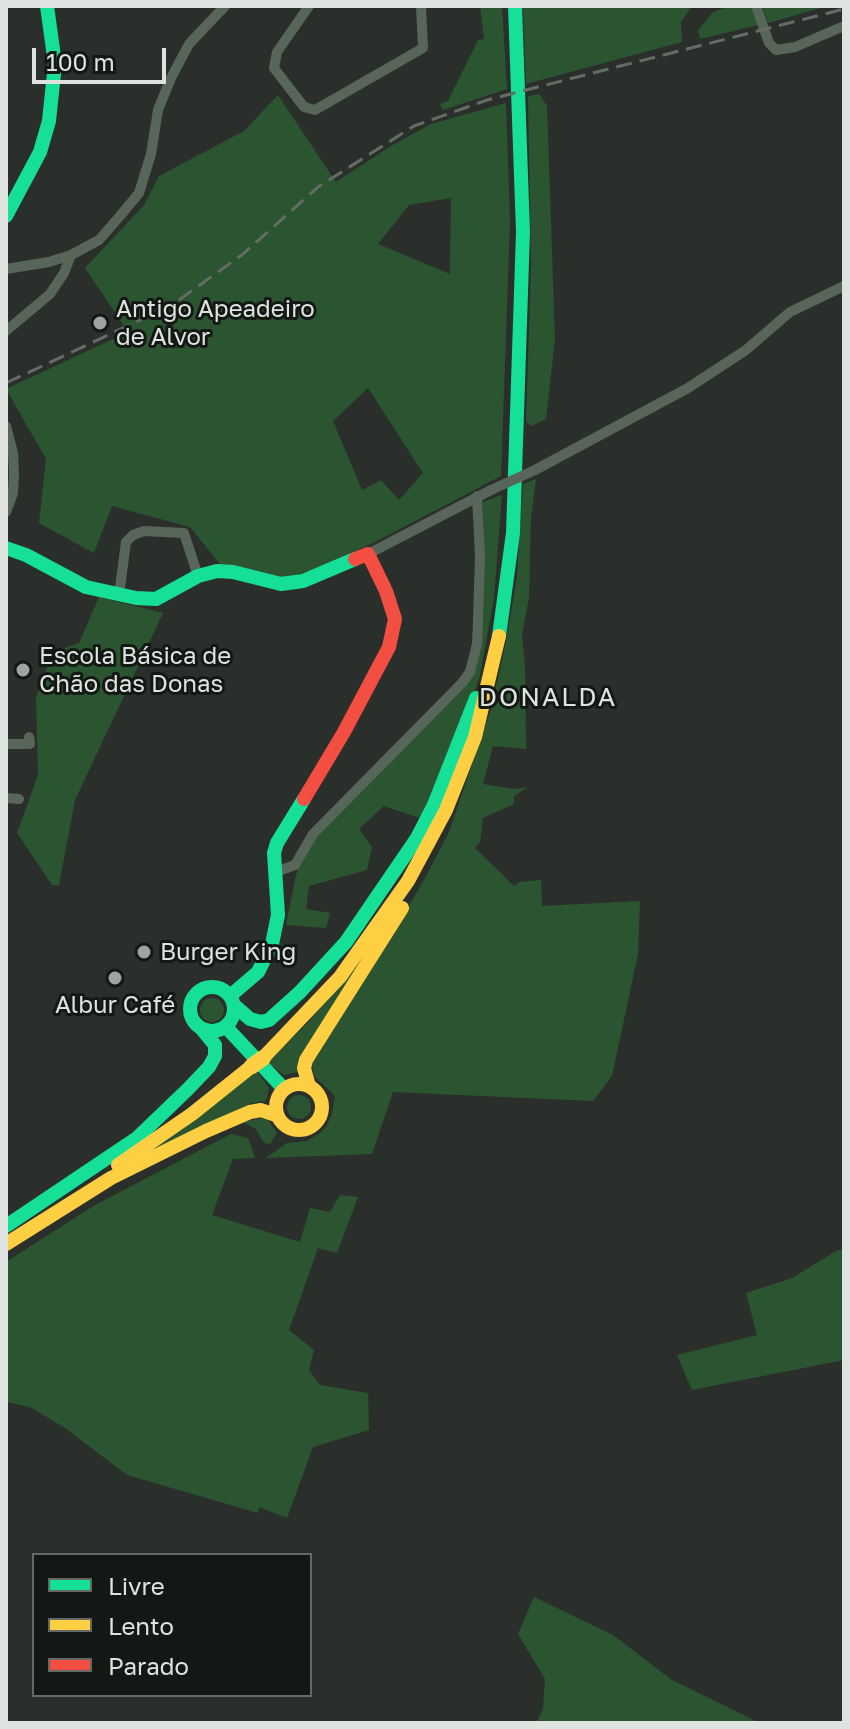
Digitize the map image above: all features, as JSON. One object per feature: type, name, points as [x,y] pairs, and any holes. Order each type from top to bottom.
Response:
[{"type":"main road","points":[[6,216],[40,152],[49,121],[55,64],[47,6]]},
{"type":"main road","points":[[255,1060],[343,965],[399,886],[427,835],[450,782],[484,678],[499,598],[508,499],[516,218],[507,6]]},
{"type":"main road","points":[[6,1235],[111,1178],[250,1112],[261,1110],[278,1116],[285,1125],[298,1130],[317,1121],[321,1101],[305,1076],[306,1060],[390,928],[443,828],[477,741],[505,608],[513,533],[523,232],[515,6]]},
{"type":"main road","points":[[6,548],[26,555],[86,587],[156,599],[198,576],[217,571],[281,584],[303,581],[368,554],[392,607],[394,633],[382,665],[280,835],[274,853],[278,915],[272,944],[258,972],[232,1001],[233,1017],[226,1027],[214,1031],[201,1028]]},
{"type":"main road","points":[[6,1235],[156,1133],[255,1060],[340,977],[386,915],[446,810],[475,737],[497,653]]},
{"type":"main road","points":[[6,1235],[137,1138],[213,1062],[216,1050],[211,1038],[191,1014],[190,1007],[196,994],[214,987],[250,1019],[261,1022],[269,1020],[346,942],[417,838],[434,805],[484,678]]},
{"type":"main road","points":[[226,1027],[284,1089]]},
{"type":"main road","points":[[278,1116],[277,1101],[284,1089],[296,1084],[309,1086]]},
{"type":"street","points":[[309,6],[277,52],[274,68],[304,107],[315,110],[423,48],[421,6]]},
{"type":"street","points":[[756,6],[769,43],[776,50],[795,47],[844,26]]},
{"type":"street","points":[[6,269],[49,262],[71,255],[99,240],[139,193],[151,154],[158,110],[171,78],[189,44],[221,7]]},
{"type":"street","points":[[6,331],[50,294],[71,255]]},
{"type":"street","points":[[368,554],[688,388],[746,350],[790,312],[844,286]]},
{"type":"street","points":[[6,426],[13,453],[10,474],[13,493],[6,512]]},
{"type":"street","points":[[276,872],[295,865],[313,834],[470,672],[477,644],[478,621],[480,556],[477,496]]},
{"type":"street","points":[[119,595],[126,542],[144,531],[184,533],[198,576]]},
{"type":"street","points":[[6,744],[30,744],[29,737]]},
{"type":"street","points":[[6,798],[19,799]]},
{"type":"green space","points":[[480,6],[502,6],[507,89],[443,110],[440,104],[448,101],[478,40],[484,39]]},
{"type":"green space","points":[[523,6],[692,6],[681,22],[682,42],[526,84]]},
{"type":"green space","points":[[730,6],[751,6],[758,25],[700,39],[698,30],[713,12]]},
{"type":"green space","points":[[762,6],[828,6],[768,23]]},
{"type":"green space","points":[[539,94],[547,106],[555,340],[546,419],[532,426],[526,422],[531,266],[528,96]]},
{"type":"green space","points":[[278,95],[336,182],[431,124],[506,103],[510,222],[501,476],[327,564],[294,576],[276,578],[220,564],[190,527],[112,506],[94,553],[39,523],[46,459],[6,389],[128,332],[85,268],[144,205],[159,176],[244,131]],"holes":[[[451,198],[450,274],[378,244],[409,205]],[[368,388],[423,473],[399,500],[381,480],[362,490],[333,421]]]},
{"type":"green space","points":[[536,479],[531,518],[529,597],[522,636],[526,749],[493,746],[483,784],[514,789],[528,787],[514,796],[514,804],[483,818],[480,842],[475,848],[514,886],[520,882],[541,880],[542,906],[640,901],[638,954],[612,1076],[593,1101],[393,1092],[372,1154],[266,1158],[287,1143],[306,1141],[326,1127],[335,1096],[314,1076],[312,1064],[381,954],[449,832],[491,709],[506,642],[517,576],[523,484]]},
{"type":"green space","points":[[502,495],[494,598],[480,675],[461,735],[422,819],[384,806],[359,829],[372,847],[367,870],[309,886],[306,909],[330,913],[326,928],[286,925],[296,875],[305,849],[473,674],[484,566],[483,502]]},
{"type":"green space","points":[[99,597],[163,613],[75,800],[59,885],[52,885],[17,833],[38,775],[36,698],[52,653],[79,643]]},
{"type":"green space","points":[[376,940],[298,1072],[284,1075],[267,1062],[306,1025]]},
{"type":"green space","points":[[212,998],[220,1002],[224,1010],[220,1018],[212,1022],[204,1018],[200,1010],[204,1002]]},
{"type":"green space","points":[[256,1070],[269,1088],[266,1101],[252,1103],[136,1160]]},
{"type":"green space","points":[[299,1095],[307,1099],[311,1107],[307,1115],[299,1119],[291,1115],[287,1107],[291,1099]]},
{"type":"green space","points":[[266,1117],[277,1133],[270,1144],[264,1143],[256,1129],[243,1122]]},
{"type":"green space","points":[[231,1134],[248,1138],[255,1158],[233,1159],[212,1215],[300,1242],[310,1208],[330,1212],[340,1195],[358,1197],[337,1253],[318,1248],[289,1330],[314,1350],[309,1370],[320,1385],[368,1393],[369,1430],[313,1447],[287,1518],[259,1507],[258,1513],[127,1475],[65,1428],[30,1407],[6,1402],[6,1262],[95,1205]]},
{"type":"green space","points":[[844,1249],[844,1360],[692,1390],[677,1355],[757,1335],[746,1293],[792,1278]]},
{"type":"green space","points":[[534,1597],[613,1635],[672,1680],[760,1723],[536,1723],[543,1709],[545,1679],[518,1634]]},
{"type":"railway","points":[[6,383],[172,305],[243,254],[318,187],[414,126],[487,100],[844,9]]},
{"type":"traffic: fast","points":[[6,216],[40,152],[49,121],[55,64],[47,6]]},
{"type":"traffic: fast","points":[[499,636],[513,533],[523,232],[515,6]]},
{"type":"traffic: fast","points":[[6,548],[26,555],[86,587],[156,599],[198,576],[217,571],[281,584],[303,581],[355,559]]},
{"type":"traffic: fast","points":[[234,1005],[250,1019],[261,1022],[269,1020],[346,942],[417,838],[434,805],[476,698]]},
{"type":"traffic: fast","points":[[230,996],[258,972],[272,944],[278,915],[274,853],[304,799]]},
{"type":"traffic: fast","points":[[212,987],[228,993],[234,1009],[228,1025],[212,1031],[196,1025],[190,1009],[196,993],[212,987]]},
{"type":"traffic: fast","points":[[226,1027],[284,1089]]},
{"type":"traffic: fast","points":[[6,1226],[137,1138],[188,1089],[215,1056],[215,1045],[201,1028]]},
{"type":"traffic: slow","points":[[263,1058],[340,977],[408,881],[446,810],[475,737],[499,636]]},
{"type":"traffic: slow","points":[[309,1086],[304,1068],[306,1060],[402,908]]},
{"type":"traffic: slow","points":[[252,1066],[263,1058]]},
{"type":"traffic: slow","points":[[118,1165],[192,1114],[252,1066]]},
{"type":"traffic: slow","points":[[299,1084],[315,1091],[322,1107],[315,1123],[299,1130],[283,1123],[276,1107],[283,1091],[299,1084]]},
{"type":"traffic: slow","points":[[6,1244],[111,1178],[206,1131],[250,1112],[261,1110],[278,1116]]},
{"type":"traffic: jam","points":[[304,799],[389,647],[395,619],[386,591],[368,554],[355,559]]},
{"type":"place","name":"Antigo Apeadeiro de Alvor","points":[[100,323]]},
{"type":"place","name":"Escola Básica de Chão das Donas","points":[[23,670]]},
{"type":"place","name":"Burger King","points":[[144,952]]},
{"type":"place","name":"Albur Café","points":[[115,978]]},
{"type":"district","name":"DONALDA","points":[[548,698]]}]
